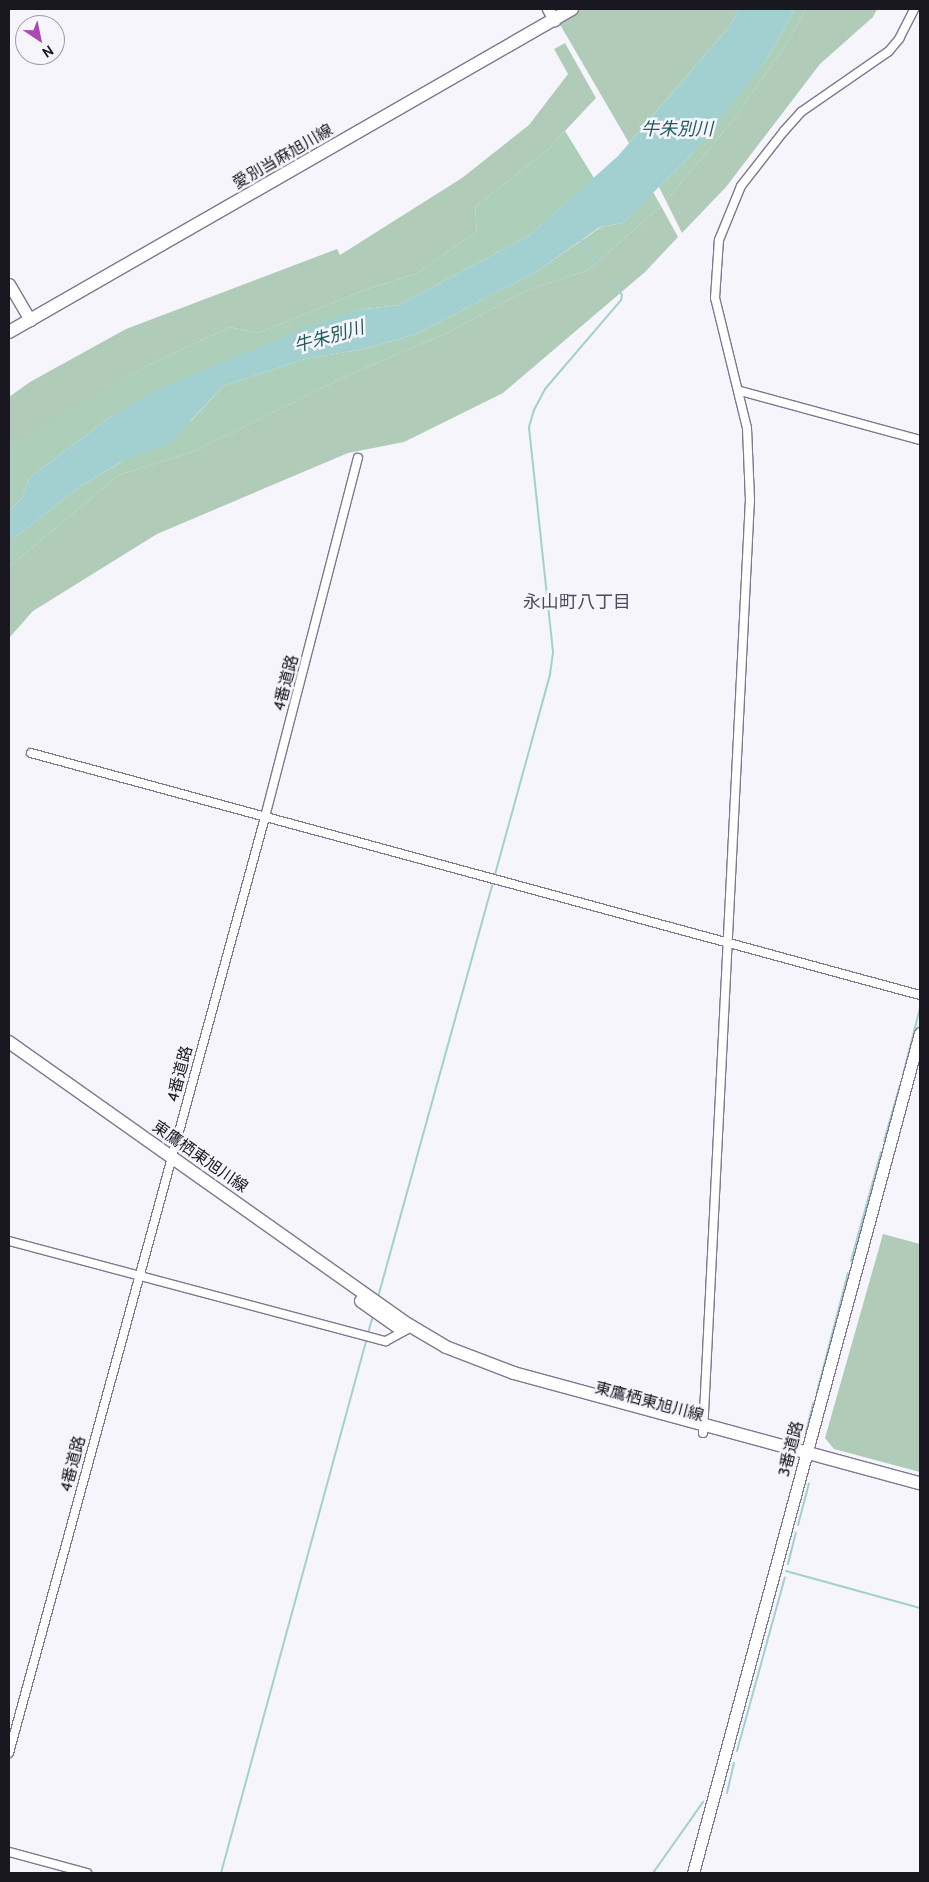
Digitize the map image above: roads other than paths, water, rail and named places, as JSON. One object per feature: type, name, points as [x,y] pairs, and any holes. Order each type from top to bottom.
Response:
[{"type":"main road","name":"愛別当麻旭川線","points":[[9,332],[551,14],[572,9]]},
{"type":"main road","name":"東鷹栖東旭川線","points":[[9,1042],[170,1161]]},
{"type":"main road","name":"東鷹栖東旭川線","points":[[9,1051],[170,1161],[408,1329],[446,1347],[514,1374],[703,1429],[920,1483]]},
{"type":"main road","name":"東鷹栖東旭川線","points":[[806,1456],[920,1492]]},
{"type":"street","points":[[703,1429],[750,500],[747,428],[740,391],[721,326],[714,280],[719,240],[731,206],[741,186],[784,131],[801,112],[889,51],[899,39],[914,9]]},
{"type":"street","points":[[9,284],[30,320]]},
{"type":"street","points":[[740,391],[920,440]]},
{"type":"street","name":"4番道路","points":[[9,1753],[265,817],[358,458]]},
{"type":"street","points":[[31,753],[920,995]]},
{"type":"street","name":"3番道路","points":[[693,1873],[920,1033]]},
{"type":"street","points":[[9,1240],[386,1341],[408,1329]]},
{"type":"street","points":[[9,1852],[86,1873]]},
{"type":"water","name":"牛朱別川","points":[[740,9],[795,9],[768,57],[726,113],[693,153],[623,223],[600,227],[536,272],[416,334],[364,349],[305,359],[223,386],[170,443],[121,462],[81,486],[9,542],[9,511],[22,498],[29,478],[113,415],[154,391],[307,327],[357,310],[399,305],[530,235],[618,156],[727,29]]},
{"type":"waterway","points":[[581,240],[599,264]]},
{"type":"waterway","points":[[494,878],[550,674],[553,652],[529,427],[534,410],[545,389],[621,300],[622,295],[614,282]]},
{"type":"waterway","points":[[378,1297],[493,882]]},
{"type":"waterway","points":[[903,1075],[920,1008]]},
{"type":"waterway","points":[[884,1141],[900,1085]]},
{"type":"waterway","points":[[851,1261],[881,1152]]},
{"type":"waterway","points":[[817,1392],[848,1273]]},
{"type":"waterway","points":[[368,1333],[373,1316]]},
{"type":"waterway","points":[[221,1873],[367,1338]]},
{"type":"waterway","points":[[806,1432],[813,1403]]},
{"type":"waterway","points":[[798,1525],[809,1483]]},
{"type":"waterway","points":[[788,1564],[796,1533]]},
{"type":"waterway","points":[[786,1571],[920,1608]]},
{"type":"waterway","points":[[737,1751],[785,1577]]},
{"type":"waterway","points":[[727,1793],[734,1763]]},
{"type":"waterway","points":[[653,1873],[703,1802]]},
{"type":"district","name":"永山町八丁目","points":[[577,602]]}]
